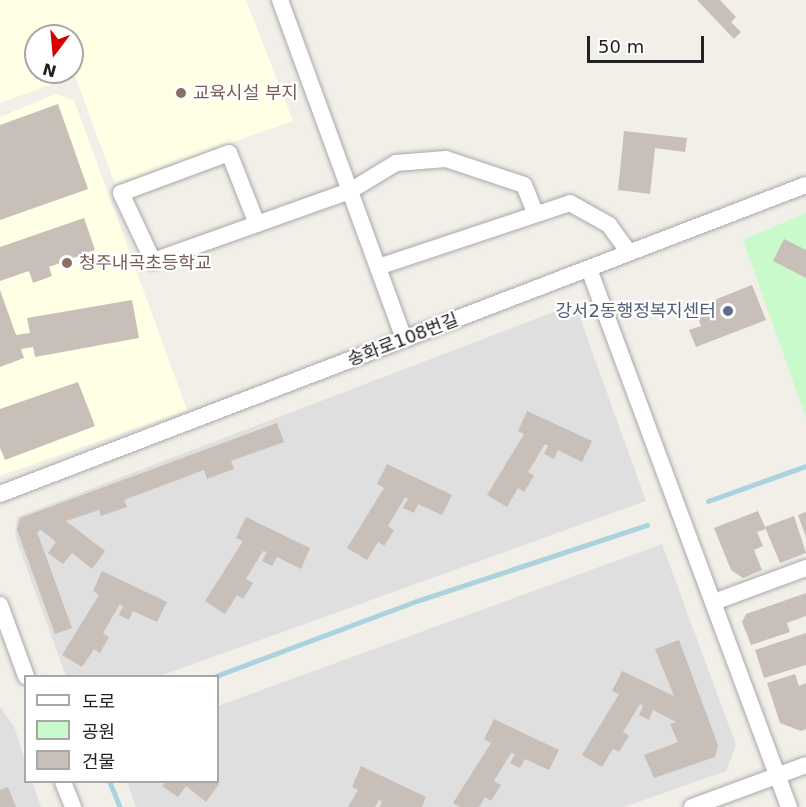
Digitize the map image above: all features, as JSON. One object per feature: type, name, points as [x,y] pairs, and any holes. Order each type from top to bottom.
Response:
[{"type":"street","points":[[280,0],[404,339]]},
{"type":"street","points":[[257,224],[229,153],[121,193],[153,261],[350,191],[396,163],[446,159],[524,185],[536,214]]},
{"type":"street","name":"송화로108번길","points":[[0,494],[806,185]]},
{"type":"street","points":[[378,267],[570,203],[609,225],[629,253]]},
{"type":"street","points":[[589,268],[789,807]]},
{"type":"street","points":[[714,602],[806,568]]},
{"type":"street","points":[[0,605],[26,675]]},
{"type":"street","points":[[692,807],[806,765]]},
{"type":"street","points":[[63,783],[72,807]]},
{"type":"shaded area","name":"교육시설 부지","points":[[0,0],[246,0],[293,121],[115,184],[78,84],[84,84],[84,24],[24,24],[24,84],[53,84],[0,103]]},
{"type":"shaded area","name":"청주내곡초등학교","points":[[56,94],[74,100],[187,410],[0,476],[0,117]]},
{"type":"shaded area","points":[[564,308],[579,315],[646,501],[163,675],[66,675],[15,536],[17,517]]},
{"type":"shaded area","points":[[662,544],[736,745],[726,771],[624,807],[136,807],[127,783],[219,783],[219,706]]},
{"type":"shaded area","points":[[0,707],[14,726],[24,758],[24,783],[32,783],[41,807],[0,807]]},
{"type":"green space","points":[[806,213],[806,418],[743,240]]},
{"type":"building","points":[[697,0],[720,0],[736,17],[731,22],[741,32],[734,39]]},
{"type":"building","points":[[58,104],[88,189],[0,220],[0,125]]},
{"type":"building","points":[[624,131],[687,138],[685,152],[655,148],[650,194],[618,190]]},
{"type":"building","points":[[84,218],[95,250],[49,267],[52,276],[33,283],[29,271],[0,281],[0,247]]},
{"type":"building","points":[[784,239],[806,250],[806,278],[773,261]]},
{"type":"building","points":[[752,285],[766,320],[696,347],[689,330],[701,326],[694,308]]},
{"type":"building","points":[[0,290],[16,335],[30,333],[27,318],[132,300],[139,338],[35,357],[33,347],[21,349],[24,358],[0,367]]},
{"type":"building","points":[[78,382],[95,426],[5,460],[0,448],[0,409]]},
{"type":"building","points":[[527,411],[592,441],[582,462],[558,450],[554,459],[544,454],[548,446],[545,444],[528,472],[534,476],[524,492],[518,488],[507,507],[487,495],[524,434],[518,431]]},
{"type":"building","points":[[277,423],[284,442],[231,461],[234,469],[207,479],[204,470],[124,500],[127,507],[101,516],[99,510],[66,521],[105,551],[92,569],[72,553],[63,564],[48,553],[56,542],[41,530],[37,532],[72,628],[55,634],[17,530],[20,518]]},
{"type":"building","points":[[387,464],[452,495],[442,515],[418,504],[414,513],[403,508],[408,499],[405,497],[388,526],[394,530],[384,546],[378,542],[367,560],[347,548],[384,488],[377,484]]},
{"type":"building","points":[[758,511],[766,529],[757,532],[763,546],[754,550],[762,570],[743,578],[731,570],[714,528]]},
{"type":"building","points":[[806,512],[806,537],[798,515]]},
{"type":"building","points":[[794,516],[806,553],[780,563],[765,527]]},
{"type":"building","points":[[246,517],[310,548],[301,569],[277,557],[272,566],[262,561],[267,552],[263,551],[246,579],[253,583],[243,599],[237,595],[225,614],[205,601],[243,541],[236,538]]},
{"type":"building","points":[[102,571],[167,602],[157,622],[133,611],[129,620],[119,615],[123,606],[120,604],[103,633],[109,637],[100,653],[94,649],[82,667],[62,655],[99,595],[93,591]]},
{"type":"building","points":[[806,593],[806,616],[787,623],[790,632],[751,645],[742,622],[746,614]]},
{"type":"building","points":[[806,633],[806,665],[764,678],[755,650]]},
{"type":"building","points":[[679,640],[718,745],[715,757],[654,778],[644,755],[678,742],[670,724],[676,722],[653,710],[649,720],[639,715],[643,706],[640,704],[623,732],[629,736],[619,752],[613,749],[602,767],[582,755],[619,694],[612,691],[622,671],[674,696],[655,649]]},
{"type":"building","points":[[795,674],[799,686],[806,683],[806,729],[801,731],[780,723],[767,683]]},
{"type":"building","points":[[494,719],[559,750],[549,770],[525,759],[520,768],[510,763],[515,754],[511,753],[494,781],[501,785],[491,801],[485,797],[479,807],[460,807],[453,803],[491,743],[484,739]]},
{"type":"building","points":[[361,766],[426,797],[422,807],[380,807],[382,801],[379,800],[375,807],[348,807],[358,790],[352,787]]},
{"type":"building","points":[[165,783],[219,784],[206,802],[186,786],[178,797],[162,786]]},
{"type":"building","points":[[8,787],[16,807],[0,807],[0,790]]},
{"type":"waterway","points":[[708,501],[806,466]]},
{"type":"waterway","points":[[219,675],[417,601],[647,525]]},
{"type":"waterway","points":[[110,783],[120,807]]},
{"type":"place","name":"교육시설 부지","points":[[181,93]]},
{"type":"place","name":"청주내곡초등학교","points":[[67,263]]},
{"type":"place","name":"강서2동행정복지센터","points":[[728,311]]}]
